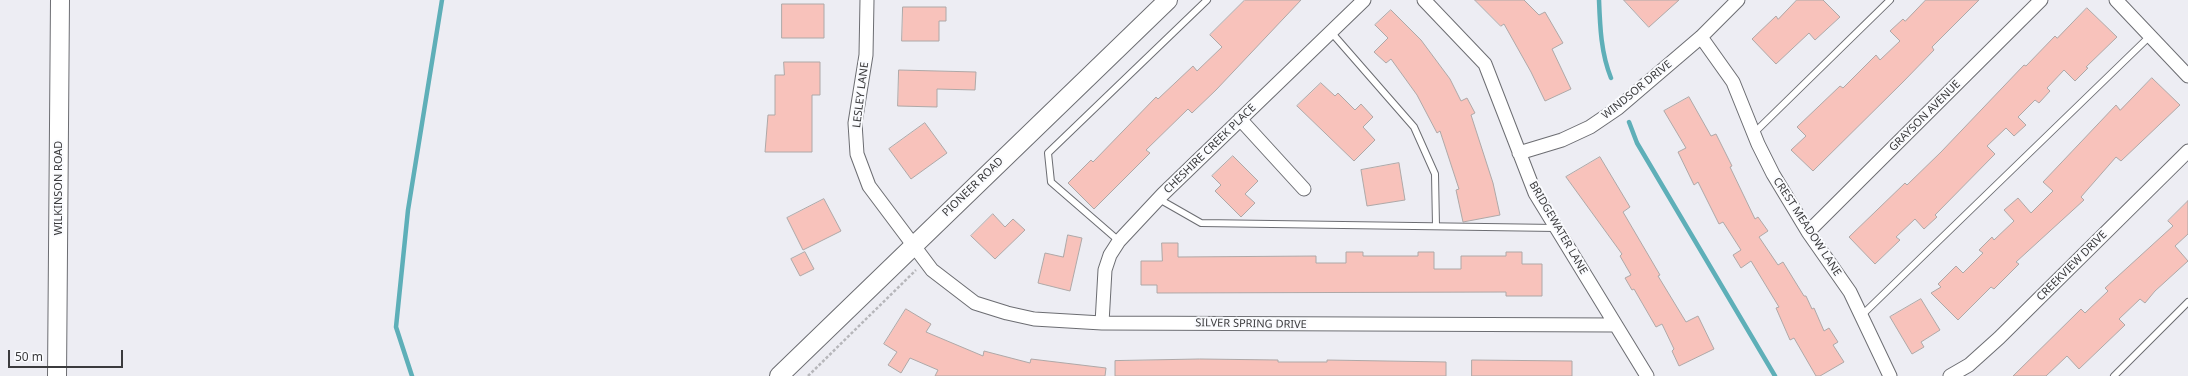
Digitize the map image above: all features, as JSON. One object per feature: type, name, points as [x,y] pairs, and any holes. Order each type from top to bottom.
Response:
[{"type":"main road","name":"WILKINSON ROAD","points":[[57,376],[60,0]]},
{"type":"main road","name":"PIONEER ROAD","points":[[779,376],[1168,0]]},
{"type":"street","name":"LESLEY LANE","points":[[867,0],[866,55],[855,123],[857,154],[869,186],[914,244]]},
{"type":"street","name":"CHESHIRE CREEK PLACE","points":[[1102,323],[1105,270],[1110,255],[1119,241],[1240,119],[1364,0]]},
{"type":"street","name":"BRIDGEWATER LANE","points":[[1424,0],[1485,64],[1511,126],[1519,153],[1535,193],[1647,376]]},
{"type":"street","name":"WINDSOR DRIVE","points":[[1519,153],[1562,140],[1590,127],[1618,108],[1701,37],[1738,0]]},
{"type":"street","name":"GRAYSON AVENUE","points":[[1808,232],[2041,0]]},
{"type":"street","points":[[2116,0],[2188,76]]},
{"type":"street","name":"CREST MEADOW LANE","points":[[1701,37],[1733,82],[1773,174],[1808,232],[1831,264],[1862,315],[1890,376]]},
{"type":"street","points":[[1240,119],[1304,189]]},
{"type":"street","name":"CREEKVIEW DRIVE","points":[[1950,376],[1970,365],[1999,338],[2188,151]]},
{"type":"street","name":"SILVER SPRING DRIVE","points":[[914,244],[932,270],[975,303],[1007,313],[1034,319],[1102,323],[1615,325]]},
{"type":"lane","points":[[1119,241],[1051,182],[1048,153],[1207,0]]},
{"type":"lane","points":[[1754,133],[1890,0]]},
{"type":"lane","points":[[1331,32],[1414,127],[1435,174],[1436,226]]},
{"type":"lane","points":[[1862,315],[2150,36]]},
{"type":"lane","points":[[1159,199],[1201,223],[1556,228]]},
{"type":"lane","points":[[2114,376],[2188,302]]},
{"type":"path","points":[[808,376],[926,261]]},
{"type":"building","points":[[1245,0],[1301,0],[1216,90],[1192,113],[1188,109],[1146,150],[1150,153],[1094,209],[1068,183],[1091,160],[1093,162],[1156,97],[1158,99],[1193,66],[1197,71],[1222,47],[1210,35]]},
{"type":"building","points":[[1475,0],[1524,0],[1539,15],[1545,12],[1563,43],[1552,49],[1571,89],[1545,101],[1531,72],[1504,24],[1501,26]]},
{"type":"building","points":[[1624,0],[1679,0],[1649,27]]},
{"type":"building","points":[[1797,0],[1823,0],[1840,17],[1815,40],[1809,33],[1776,64],[1752,39],[1776,16],[1778,19]]},
{"type":"building","points":[[1926,0],[1979,0],[1932,47],[1934,50],[1903,82],[1813,171],[1791,150],[1806,136],[1797,127],[1840,86],[1843,88],[1876,55],[1880,60],[1900,41],[1890,31],[1903,19],[1905,21]]},
{"type":"building","points":[[782,4],[824,4],[824,38],[782,38]]},
{"type":"building","points":[[903,7],[946,7],[946,21],[939,21],[939,41],[902,41]]},
{"type":"building","points":[[2087,8],[2117,37],[2086,67],[2088,68],[2075,81],[2064,70],[2047,88],[2050,91],[2039,103],[2035,100],[2018,117],[2026,125],[2014,136],[2006,128],[1987,146],[1995,154],[1935,215],[1937,217],[1924,229],[1915,219],[1896,237],[1900,240],[1875,264],[1849,237],[1905,183],[1907,185],[1941,152],[2024,65],[2026,66],[2055,36],[2057,38]]},
{"type":"building","points":[[1391,10],[1421,40],[1450,79],[1461,101],[1467,98],[1475,113],[1471,115],[1493,183],[1500,215],[1463,222],[1456,190],[1459,189],[1440,131],[1437,133],[1417,95],[1391,59],[1386,63],[1374,52],[1388,38],[1375,25]]},
{"type":"building","points":[[784,62],[820,62],[820,95],[812,95],[812,152],[765,152],[768,115],[775,115],[775,75],[784,75]]},
{"type":"building","points":[[899,70],[976,72],[975,90],[937,89],[937,107],[898,106]]},
{"type":"building","points":[[2152,78],[2180,105],[2121,161],[2116,157],[2081,197],[2084,200],[2016,262],[2019,264],[1994,289],[1991,287],[1958,320],[1931,293],[1941,287],[1938,284],[1956,266],[1963,273],[1983,253],[1979,250],[1992,237],[1994,240],[2014,221],[2004,210],[2018,198],[2031,213],[2053,191],[2043,182],[2116,105],[2120,110]]},
{"type":"building","points":[[1321,83],[1335,96],[1338,93],[1355,110],[1361,104],[1373,117],[1363,127],[1375,140],[1354,161],[1297,106]]},
{"type":"building","points":[[1689,97],[1711,136],[1716,134],[1755,219],[1758,217],[1768,231],[1759,237],[1778,265],[1783,262],[1804,296],[1806,296],[1812,309],[1814,308],[1824,331],[1829,328],[1838,342],[1833,345],[1844,362],[1820,376],[1816,376],[1794,338],[1790,340],[1776,308],[1779,307],[1751,261],[1741,268],[1733,255],[1741,250],[1723,222],[1719,224],[1698,182],[1694,185],[1678,152],[1686,148],[1664,111]]},
{"type":"building","points":[[925,123],[947,153],[911,179],[889,149]]},
{"type":"building","points":[[1233,156],[1258,181],[1245,194],[1255,203],[1241,217],[1215,191],[1221,185],[1212,176]]},
{"type":"building","points":[[1600,157],[1630,207],[1623,212],[1660,275],[1658,276],[1686,322],[1698,316],[1714,349],[1679,366],[1672,351],[1674,349],[1662,324],[1656,327],[1634,289],[1632,290],[1625,278],[1631,275],[1620,256],[1622,254],[1566,177]]},
{"type":"building","points":[[1399,163],[1405,200],[1367,206],[1361,170]]},
{"type":"building","points":[[824,199],[841,231],[803,250],[787,218]]},
{"type":"building","points":[[2188,201],[2188,234],[2175,246],[2188,261],[2155,291],[2145,303],[2140,299],[2119,319],[2125,325],[2079,369],[2067,356],[2046,376],[2013,376],[2081,309],[2085,313],[2108,291],[2105,288],[2173,226],[2168,221]]},
{"type":"building","points":[[993,214],[1005,227],[1013,219],[1025,230],[995,259],[971,236]]},
{"type":"building","points":[[1068,235],[1082,238],[1070,291],[1038,283],[1045,253],[1063,257]]},
{"type":"building","points":[[1162,243],[1178,243],[1178,257],[1316,256],[1316,263],[1346,263],[1346,252],[1363,252],[1363,256],[1418,256],[1418,252],[1434,252],[1434,269],[1461,269],[1461,256],[1506,256],[1506,252],[1522,252],[1522,264],[1542,264],[1542,296],[1506,296],[1506,292],[1157,293],[1157,285],[1141,285],[1141,261],[1162,261]]},
{"type":"building","points":[[805,252],[814,269],[800,276],[791,259]]},
{"type":"building","points":[[1921,299],[1940,330],[1921,342],[1924,347],[1912,354],[1890,317]]},
{"type":"building","points":[[906,309],[931,324],[926,332],[983,356],[984,351],[1030,363],[1031,359],[1106,368],[1105,376],[935,376],[938,370],[910,358],[901,373],[888,365],[897,352],[884,344]]},
{"type":"building","points":[[1200,359],[1278,360],[1278,362],[1327,362],[1327,360],[1446,362],[1446,376],[1115,376],[1115,361]]},
{"type":"building","points":[[1472,360],[1572,361],[1572,376],[1472,376]]},
{"type":"waterway","points":[[412,376],[396,327],[408,210],[442,0]]},
{"type":"waterway","points":[[1599,0],[1603,49],[1611,78]]},
{"type":"waterway","points":[[1629,122],[1637,143],[1775,376]]}]
